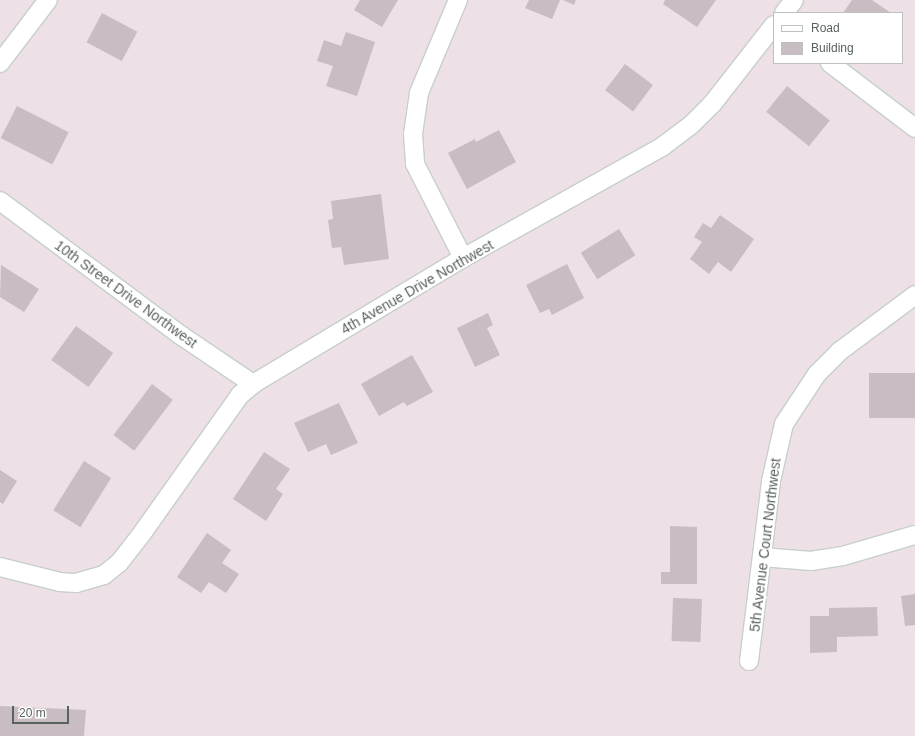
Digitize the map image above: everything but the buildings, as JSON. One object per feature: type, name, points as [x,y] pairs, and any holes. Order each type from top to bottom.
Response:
[{"type":"street","points":[[0,63],[48,0]]},
{"type":"street","points":[[458,0],[419,93],[413,134],[415,164],[463,258]]},
{"type":"street","points":[[785,12],[794,0]]},
{"type":"street","name":"4th Avenue Drive Northwest","points":[[0,567],[60,582],[91,580],[104,575],[119,563],[240,395],[253,384],[463,258],[663,146],[692,124],[713,103],[773,26]]},
{"type":"street","points":[[831,64],[915,128]]},
{"type":"street","name":"10th Street Drive Northwest","points":[[0,201],[182,336],[253,384]]},
{"type":"street","name":"5th Avenue Court Northwest","points":[[749,661],[771,481],[784,424],[817,374],[840,351],[915,296]]},
{"type":"street","points":[[762,557],[811,561],[844,556],[915,535]]}]
